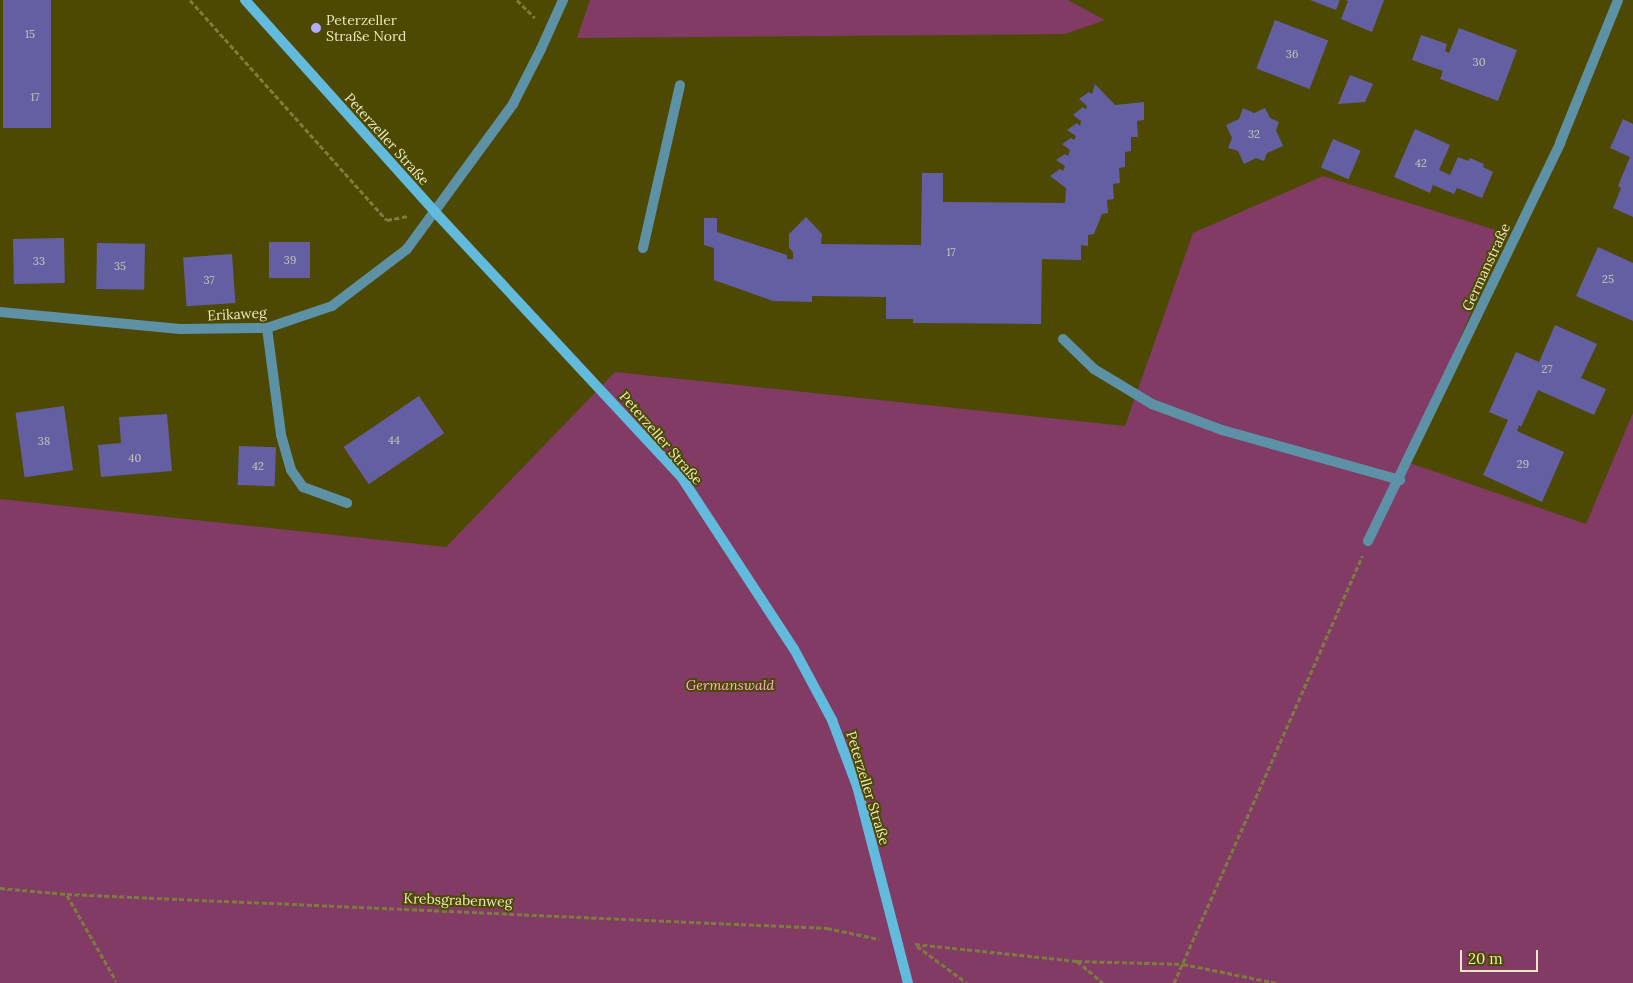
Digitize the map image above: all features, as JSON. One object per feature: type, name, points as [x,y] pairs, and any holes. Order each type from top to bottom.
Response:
[{"type":"main road","name":"Peterzeller Straße","points":[[245,0],[435,212],[682,478],[794,649],[832,720],[857,786],[908,983]]},
{"type":"street","name":"Erikaweg","points":[[0,312],[180,329],[267,328],[332,306],[407,249],[435,212],[513,104],[542,49],[563,0]]},
{"type":"street","name":"Germanstraße","points":[[1368,541],[1400,480],[1560,143],[1618,0]]},
{"type":"street","points":[[644,248],[680,84]]},
{"type":"street","points":[[267,328],[281,434],[291,470],[303,487],[347,503]]},
{"type":"street","points":[[1063,339],[1094,369],[1152,404],[1222,430],[1400,480]]},
{"type":"path","points":[[190,0],[387,220],[435,212]]},
{"type":"path","points":[[1174,983],[1368,541]]},
{"type":"path","name":"Krebsgrabenweg","points":[[0,888],[66,894],[827,928],[899,943],[1077,961],[1183,964],[1276,983]]},
{"type":"path","points":[[66,894],[116,981]]},
{"type":"path","points":[[914,944],[966,983]]},
{"type":"path","points":[[1077,961],[1103,983]]},
{"type":"green space","points":[[590,0],[1068,0],[1105,20],[1065,34],[577,38]]},
{"type":"green space","name":"Germanswald","points":[[1323,176],[1505,233],[1407,462],[1586,524],[1633,413],[1633,983],[0,983],[0,499],[446,547],[615,372],[1125,426],[1193,233]]},
{"type":"building","points":[[3,0],[51,0],[51,128],[3,128]]},
{"type":"building","points":[[1310,0],[1340,0],[1336,10]]},
{"type":"building","points":[[1345,0],[1384,0],[1372,32],[1341,19],[1348,1]]},
{"type":"building","points":[[1275,20],[1328,40],[1310,89],[1256,69]]},
{"type":"building","points":[[1459,28],[1517,50],[1498,101],[1440,79],[1443,71],[1412,60],[1421,35],[1447,44],[1445,51],[1449,53]]},
{"type":"building","points":[[1350,75],[1373,84],[1365,102],[1338,104]]},
{"type":"building","points":[[1095,84],[1115,105],[1144,102],[1144,120],[1137,121],[1138,137],[1131,137],[1131,151],[1125,152],[1125,167],[1119,168],[1120,183],[1113,184],[1114,199],[1107,200],[1108,213],[1102,214],[1094,234],[1088,235],[1088,246],[1081,245],[1081,260],[1042,259],[1041,324],[913,323],[913,319],[886,319],[886,297],[812,296],[812,302],[773,301],[714,280],[714,248],[704,245],[704,218],[717,218],[717,232],[787,255],[787,259],[793,259],[793,252],[789,248],[789,234],[806,217],[822,234],[821,244],[921,245],[922,173],[943,173],[943,202],[1065,203],[1066,188],[1050,176],[1060,169],[1063,171],[1065,166],[1056,160],[1065,154],[1068,156],[1070,150],[1062,144],[1071,138],[1074,140],[1076,136],[1067,130],[1077,123],[1080,126],[1081,121],[1073,115],[1083,107],[1086,109],[1087,106],[1079,99],[1089,92],[1092,94]]},
{"type":"building","points":[[1243,108],[1254,113],[1265,108],[1270,118],[1279,122],[1276,130],[1283,146],[1267,153],[1264,161],[1256,158],[1244,164],[1238,151],[1228,148],[1232,138],[1226,125],[1239,119]]},
{"type":"building","points":[[1623,119],[1633,124],[1633,217],[1613,208],[1621,188],[1618,186],[1630,157],[1610,148]]},
{"type":"building","points":[[1415,129],[1450,145],[1439,170],[1450,175],[1458,157],[1468,161],[1470,158],[1484,164],[1483,167],[1493,172],[1482,198],[1457,188],[1454,194],[1433,185],[1430,193],[1394,177]]},
{"type":"building","points":[[1333,139],[1361,151],[1349,179],[1321,168]]},
{"type":"building","points":[[64,238],[65,283],[14,284],[13,239]]},
{"type":"building","points":[[269,242],[310,242],[310,278],[269,278]]},
{"type":"building","points":[[97,243],[145,244],[144,290],[96,289]]},
{"type":"building","points":[[1598,247],[1633,263],[1633,321],[1576,296]]},
{"type":"building","points":[[232,254],[235,303],[187,306],[183,257]]},
{"type":"building","points":[[1555,325],[1597,344],[1581,378],[1606,389],[1594,415],[1538,390],[1521,427],[1519,425],[1517,431],[1564,452],[1542,502],[1483,475],[1508,420],[1489,412],[1516,352],[1539,362]]},
{"type":"building","points":[[419,396],[444,433],[369,484],[344,447]]},
{"type":"building","points":[[64,406],[73,470],[25,477],[15,413]]},
{"type":"building","points":[[167,414],[172,471],[101,477],[98,445],[121,443],[119,417]]},
{"type":"building","points":[[239,446],[276,447],[275,486],[238,485]]},
{"type":"place","name":"Peterzeller Straße Nord","points":[[316,28]]}]
